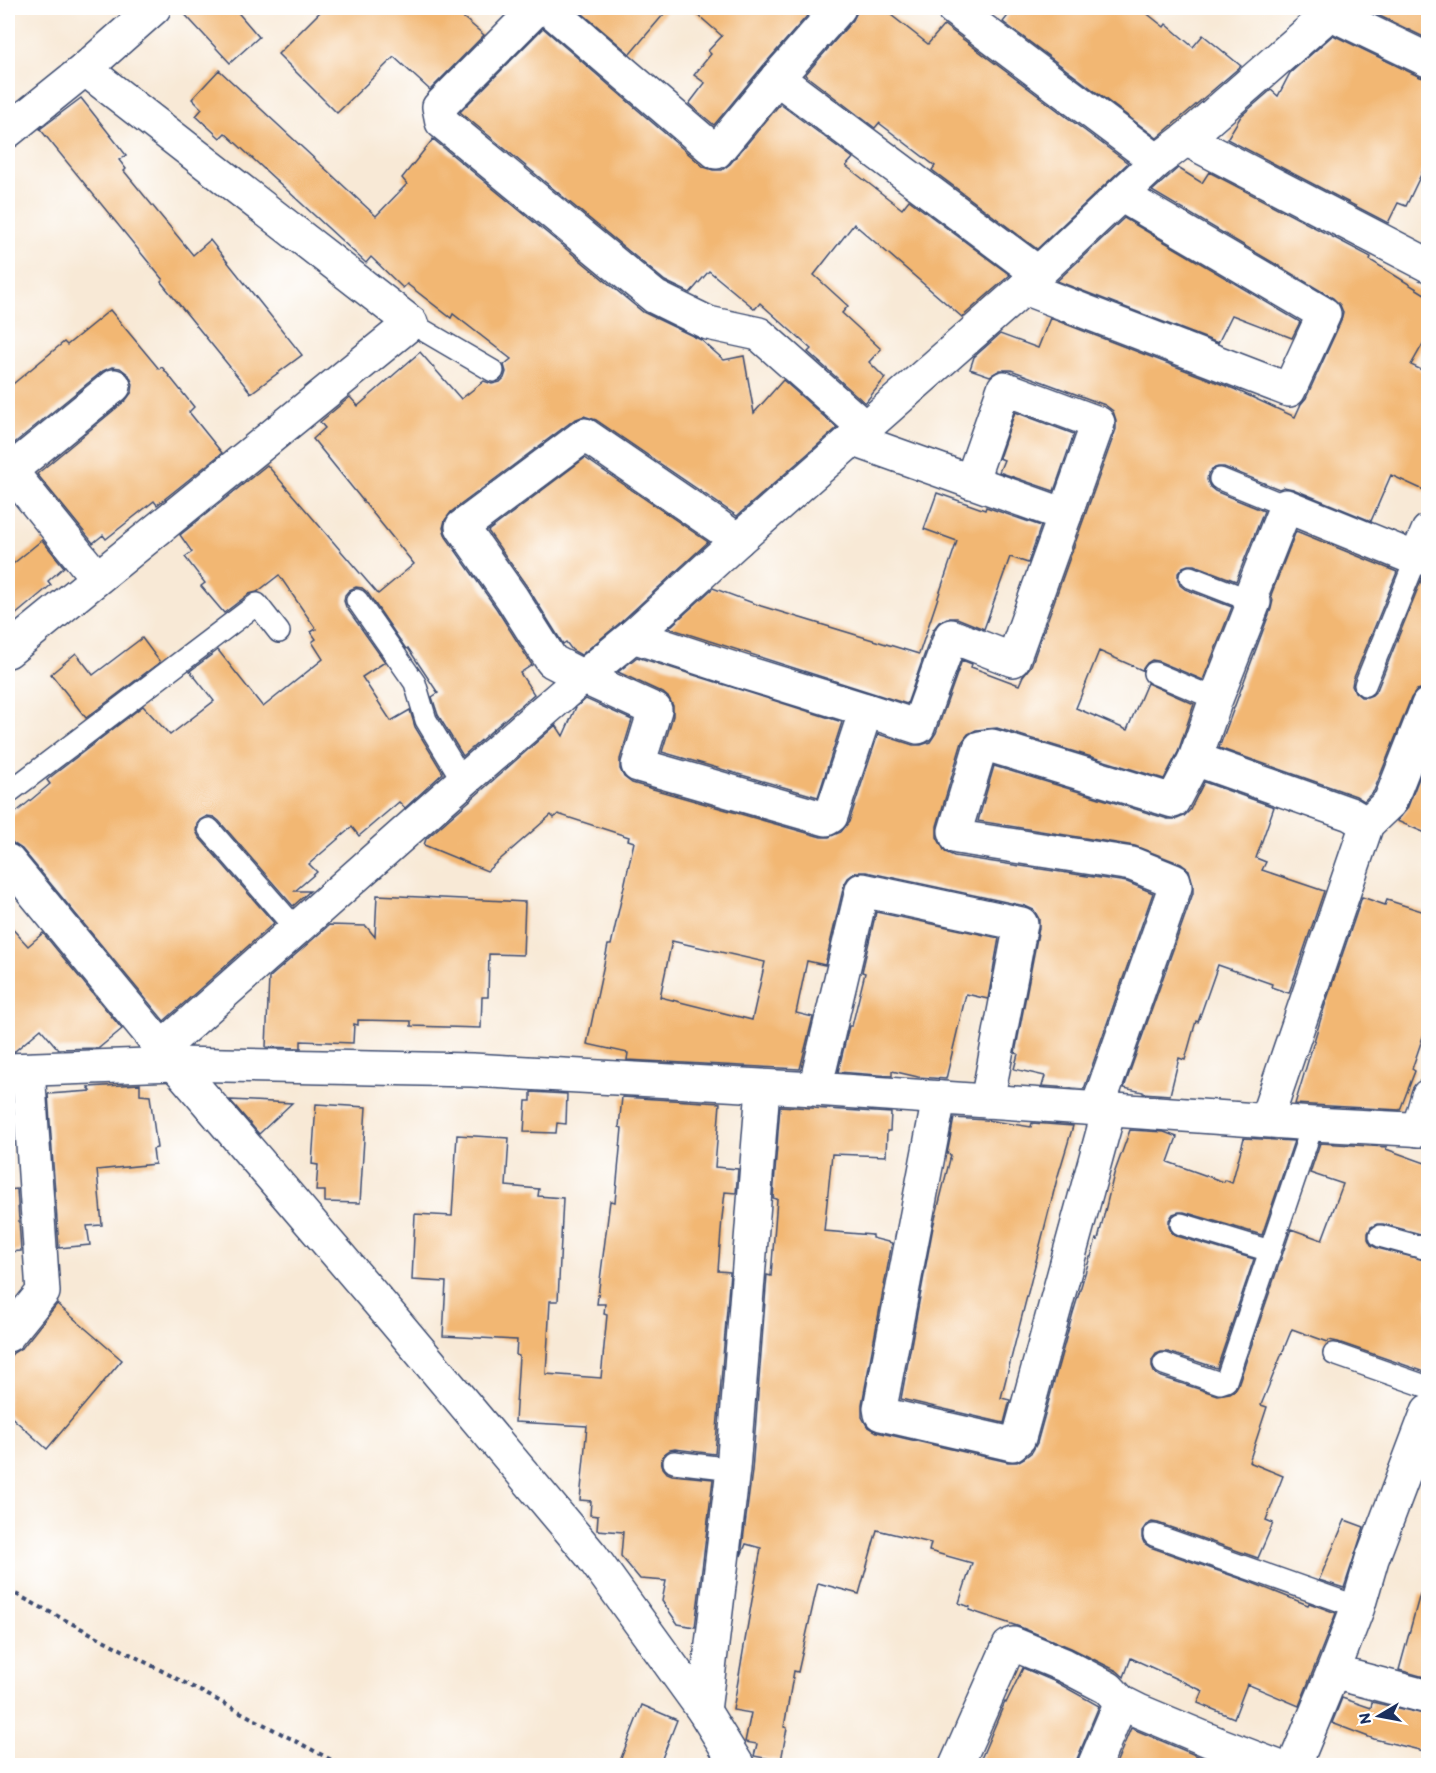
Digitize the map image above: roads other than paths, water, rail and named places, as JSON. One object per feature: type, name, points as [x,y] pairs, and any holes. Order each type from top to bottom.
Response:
[{"type":"street","points":[[8,131],[85,69],[154,8]]},
{"type":"street","points":[[537,8],[439,107],[442,122],[655,297],[708,323],[759,334],[858,434],[971,482],[1065,515]]},
{"type":"street","points":[[548,8],[716,152],[839,8]]},
{"type":"street","points":[[954,8],[1157,161]]},
{"type":"street","points":[[169,1056],[296,929],[463,781],[633,636],[1031,281],[1157,161],[1186,139],[1333,10],[1428,60]]},
{"type":"street","points":[[8,651],[411,323],[85,69]]},
{"type":"street","points":[[777,78],[1031,281],[1289,390],[1324,314],[1121,195]]},
{"type":"street","points":[[1186,139],[1428,265]]},
{"type":"street","points":[[97,578],[9,470],[114,386]]},
{"type":"street","points":[[633,636],[918,726],[951,636],[1013,660],[1098,423],[1004,388],[971,482]]},
{"type":"street","points":[[738,540],[585,435],[462,527],[512,598],[552,661],[655,710],[638,765],[826,819],[831,816],[866,710]]},
{"type":"street","points":[[939,1098],[880,1408],[881,1414],[1012,1444],[1019,1438],[1102,1109],[1175,887],[1174,881],[1132,864],[957,837],[955,831],[980,748],[992,746],[1173,801],[1196,759],[1216,699],[1254,602],[1249,600],[1286,506],[1424,546]]},
{"type":"street","points":[[1266,1120],[1367,824],[1390,802],[1428,705]]},
{"type":"street","points":[[1196,759],[1350,814],[1367,824]]},
{"type":"street","points":[[8,861],[169,1056],[591,1555],[704,1711],[738,1766]]},
{"type":"street","points":[[815,1089],[862,890],[1021,924],[987,1101]]},
{"type":"street","points":[[8,1335],[43,1292],[18,1070],[169,1056],[815,1089],[1423,1130],[1428,1096]]},
{"type":"street","points":[[704,1711],[733,1469],[763,1088]]},
{"type":"street","points":[[1294,1766],[1358,1607],[1372,1559],[1428,1411]]},
{"type":"street","points":[[956,1766],[1009,1647],[1013,1644],[1064,1665],[1108,1688],[1121,1702],[1139,1711],[1276,1766]]},
{"type":"street","points":[[1333,1672],[1428,1697]]},
{"type":"street","points":[[1094,1766],[1121,1702]]},
{"type":"lane","points":[[411,323],[492,372]]},
{"type":"lane","points":[[1220,479],[1286,506]]},
{"type":"lane","points":[[1365,685],[1424,546]]},
{"type":"lane","points":[[1190,578],[1249,600]]},
{"type":"lane","points":[[357,600],[415,683],[426,720],[463,781]]},
{"type":"lane","points":[[8,794],[257,604],[279,632]]},
{"type":"lane","points":[[1154,673],[1216,699]]},
{"type":"lane","points":[[209,830],[296,929]]},
{"type":"lane","points":[[1164,1364],[1220,1383],[1226,1381],[1313,1124]]},
{"type":"lane","points":[[1181,1224],[1270,1251]]},
{"type":"lane","points":[[1380,1236],[1428,1249]]},
{"type":"lane","points":[[1334,1354],[1428,1387]]},
{"type":"lane","points":[[674,1462],[733,1469]]},
{"type":"lane","points":[[1154,1535],[1358,1607]]}]
